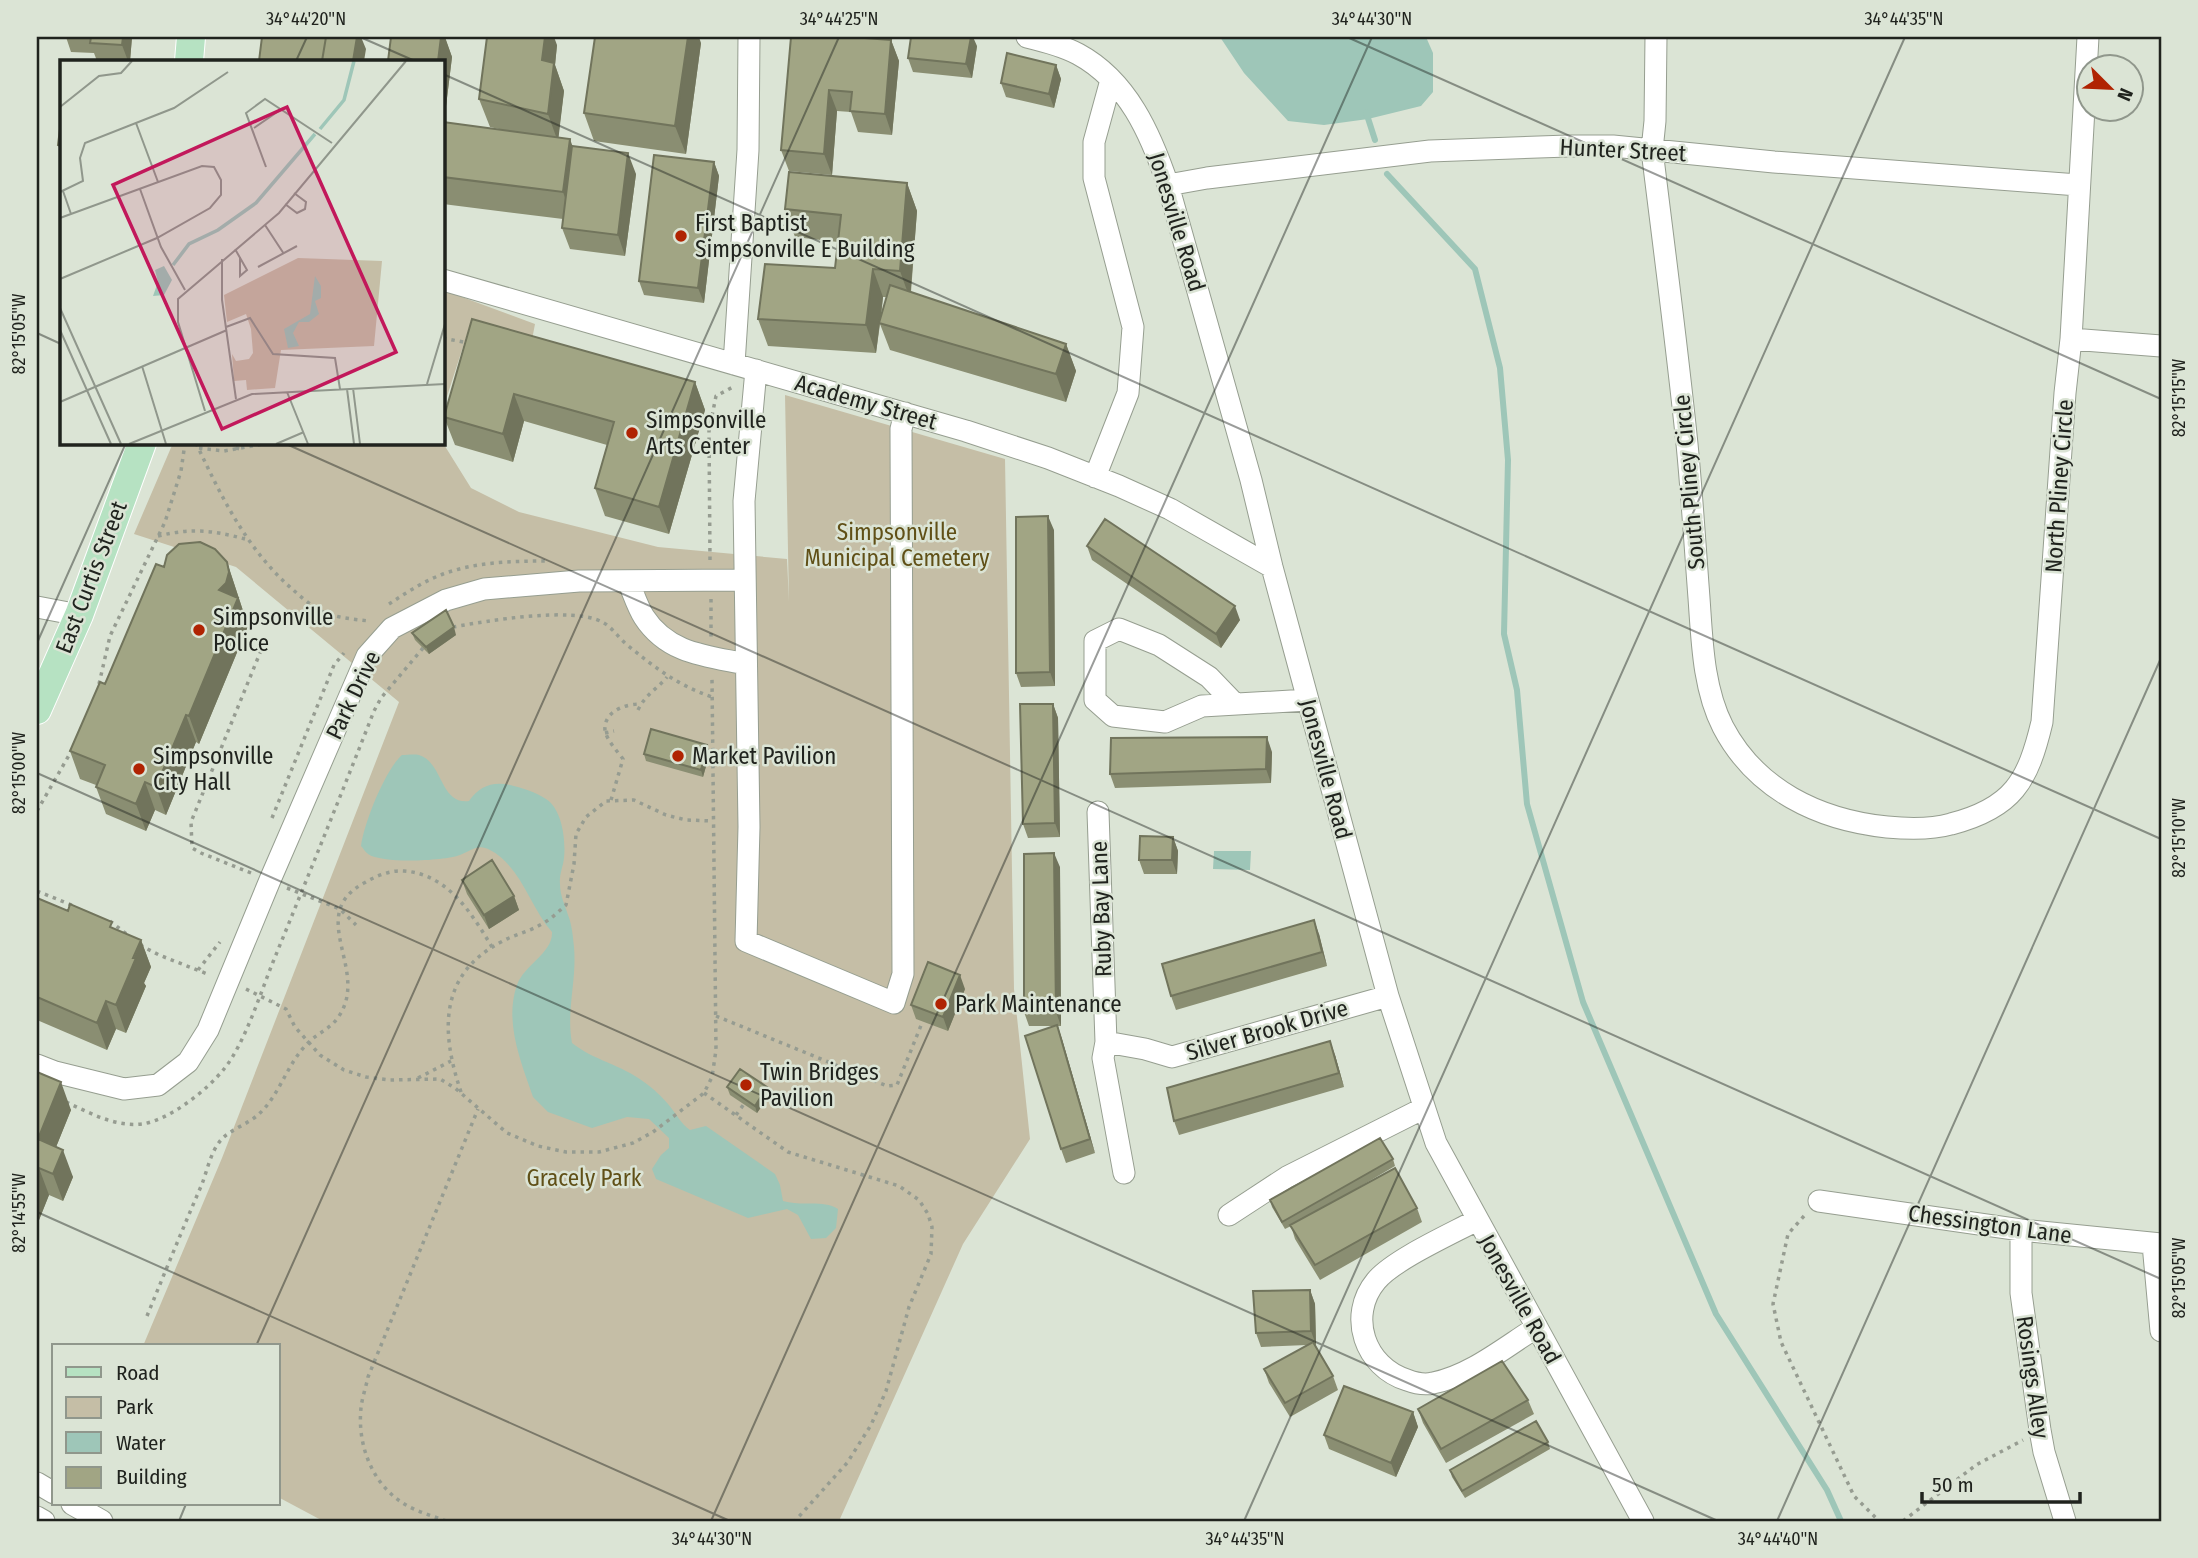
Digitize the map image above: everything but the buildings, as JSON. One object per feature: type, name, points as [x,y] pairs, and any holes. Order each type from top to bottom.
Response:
[{"type":"main road","points":[[189,60],[191,37]]},
{"type":"main road","name":"East Curtis Street","points":[[37,710],[79,615],[142,444]]},
{"type":"street","points":[[734,364],[748,150],[750,37]]},
{"type":"street","name":"Jonesville Road","points":[[1027,37],[1078,54],[1111,80],[1127,98],[1146,128],[1168,185],[1251,480],[1388,996],[1436,1143],[1643,1521]]},
{"type":"street","name":"South Pliney Circle","points":[[1656,37],[1652,150],[1687,445],[1703,648],[1709,687],[1721,724],[1744,760],[1765,780],[1807,807],[1839,818],[1885,827]]},
{"type":"street","name":"North Pliney Circle","points":[[1885,827],[1935,827],[1979,815],[2007,798],[2031,765],[2042,722],[2071,339],[2088,37]]},
{"type":"street","points":[[1095,477],[1128,393],[1133,327],[1094,178],[1094,142],[1111,80]]},
{"type":"street","name":"Hunter Street","points":[[1168,185],[1437,150],[1568,146],[1652,150],[2078,185]]},
{"type":"street","name":"Academy Street","points":[[444,280],[978,434],[1095,477],[1170,509],[1272,567]]},
{"type":"street","points":[[2071,339],[2161,346]]},
{"type":"street","points":[[756,370],[744,501],[749,827],[746,941],[894,1003],[903,974],[901,429],[905,413]]},
{"type":"street","name":"Park Drive","points":[[37,1065],[124,1089],[158,1085],[188,1062],[208,1030],[367,656],[392,628],[446,600],[484,589],[579,581],[745,580]]},
{"type":"street","points":[[628,581],[644,617],[667,641],[685,652],[746,664]]},
{"type":"street","points":[[37,607],[79,615]]},
{"type":"street","points":[[1235,704],[1209,677],[1159,645],[1119,629],[1095,641],[1095,700],[1113,716],[1165,722],[1202,706],[1235,704],[1308,699]]},
{"type":"street","name":"Ruby Bay Lane","points":[[1098,812],[1105,1042],[1103,1058],[1124,1173]]},
{"type":"street","name":"Silver Brook Drive","points":[[1105,1042],[1172,1057],[1388,996]]},
{"type":"street","points":[[1229,1214],[1287,1177],[1424,1108]]},
{"type":"street","name":"Chessington Lane","points":[[1819,1200],[2021,1230],[2157,1244]]},
{"type":"street","points":[[1477,1220],[1389,1268],[1375,1281],[1368,1294],[1362,1318],[1365,1342],[1371,1354],[1382,1368],[1399,1378],[1429,1384],[1444,1381],[1470,1368],[1537,1327]]},
{"type":"street","name":"Rosings Alley","points":[[2021,1230],[2021,1293],[2040,1430],[2065,1521]]},
{"type":"street","points":[[2157,1244],[2161,1331]]},
{"type":"street","points":[[76,1506],[102,1521]]},
{"type":"street","points":[[37,1517],[44,1521]]},
{"type":"path","points":[[444,338],[478,345]]},
{"type":"path","points":[[241,988],[286,1009],[295,1027],[320,1055],[344,1070],[366,1077],[390,1080],[440,1079],[507,1133],[538,1146],[566,1152],[599,1153],[634,1143],[704,1093],[712,1077],[716,1050],[709,431],[716,396],[733,387]]},
{"type":"path","points":[[96,694],[110,636],[165,522],[181,471],[185,444]]},
{"type":"path","points":[[237,450],[239,444]]},
{"type":"path","points":[[197,445],[224,452],[259,444]]},
{"type":"path","points":[[197,445],[213,481],[246,539],[274,573],[319,610],[338,617],[369,621]]},
{"type":"path","points":[[158,536],[181,530],[202,530],[246,539]]},
{"type":"path","points":[[386,606],[442,574],[475,565],[503,561],[551,561]]},
{"type":"path","points":[[360,632],[377,613]]},
{"type":"path","points":[[453,627],[540,615],[591,617],[604,622],[667,677],[712,697]]},
{"type":"path","points":[[270,822],[334,665],[352,643]]},
{"type":"path","points":[[259,876],[192,848],[191,822],[262,648]]},
{"type":"path","points":[[611,801],[623,759],[606,733],[605,726],[617,709],[626,704],[639,707],[649,692],[658,688],[667,677]]},
{"type":"path","points":[[606,733],[614,731]]},
{"type":"path","points":[[37,811],[78,740]]},
{"type":"path","points":[[462,1095],[451,1061],[448,1028],[454,990],[462,974],[474,960],[502,941],[541,925],[566,905],[574,864],[576,834],[586,817],[606,801],[634,800],[666,815],[686,820],[713,821]]},
{"type":"path","points":[[249,873],[254,860]]},
{"type":"path","points":[[147,1316],[221,1140],[260,1114],[308,1042],[328,1029],[348,999],[348,967],[337,925],[340,909],[348,894],[378,875],[404,871],[424,876],[458,896],[492,947]]},
{"type":"path","points":[[282,886],[340,909],[356,925]]},
{"type":"path","points":[[37,891],[75,907]]},
{"type":"path","points":[[100,917],[113,922],[146,949],[217,977]]},
{"type":"path","points":[[198,970],[208,954],[218,946],[223,934]]},
{"type":"path","points":[[716,1016],[887,1086],[897,1084],[922,1023]]},
{"type":"path","points":[[416,1079],[451,1061]]},
{"type":"path","points":[[704,1093],[788,1152],[899,1186],[919,1200],[932,1227],[931,1254],[909,1307],[886,1391],[871,1425],[847,1463],[795,1521]]},
{"type":"path","points":[[736,1115],[744,1104]]},
{"type":"path","points":[[446,1521],[406,1506],[384,1488],[368,1462],[361,1441],[361,1408],[369,1377],[478,1109]]},
{"type":"path","points":[[1819,1200],[1788,1234],[1773,1304],[1781,1342],[1854,1496],[1879,1521]]},
{"type":"path","points":[[1903,1521],[1976,1465],[2040,1430]]},
{"type":"green space","points":[[444,290],[535,324],[531,345],[469,328],[444,406]]},
{"type":"green space","name":"Gracely Park","points":[[785,395],[1005,459],[1014,989],[1030,1139],[963,1244],[839,1521],[323,1521],[280,1498],[280,1344],[144,1344],[222,1158],[399,702],[236,567],[134,534],[173,444],[444,444],[471,488],[519,512],[658,547],[787,559],[789,602]]},
{"type":"water","points":[[1220,37],[1426,37],[1433,53],[1433,92],[1421,106],[1368,119],[1324,125],[1288,121],[1244,73]]},
{"type":"water","points":[[402,755],[419,755],[427,759],[447,790],[460,800],[469,801],[482,788],[498,784],[529,790],[551,804],[559,817],[563,834],[564,861],[560,888],[574,947],[570,1019],[572,1043],[647,1084],[663,1098],[690,1130],[706,1126],[775,1174],[783,1201],[825,1204],[838,1209],[836,1228],[826,1238],[811,1239],[798,1215],[787,1209],[748,1218],[656,1179],[652,1169],[669,1148],[669,1138],[649,1119],[627,1117],[592,1128],[548,1112],[533,1097],[516,1042],[513,999],[521,978],[548,946],[552,932],[510,866],[486,848],[475,848],[460,855],[428,860],[386,859],[365,851],[361,846],[371,811],[382,784]]},
{"type":"water","points":[[1214,851],[1251,851],[1250,870],[1213,869]]},
{"type":"waterway","points":[[1366,112],[1375,140]]},
{"type":"waterway","points":[[1387,174],[1475,269],[1500,368],[1508,460],[1504,634],[1517,690],[1527,804],[1583,1002],[1716,1314],[1827,1490],[1841,1521]]},
{"type":"place","name":"First Baptist Simpsonville E Building","points":[[681,236]]},
{"type":"place","name":"Simpsonville Arts Center","points":[[632,433]]},
{"type":"place","name":"Simpsonville Police","points":[[199,630]]},
{"type":"place","name":"Market Pavilion","points":[[678,756]]},
{"type":"place","name":"Simpsonville City Hall","points":[[139,769]]},
{"type":"place","name":"Park Maintenance","points":[[941,1004]]},
{"type":"place","name":"Twin Bridges Pavilion","points":[[746,1085]]},
{"type":"park label","name":"Simpsonville Municipal Cemetery","points":[[897,545]]}]
